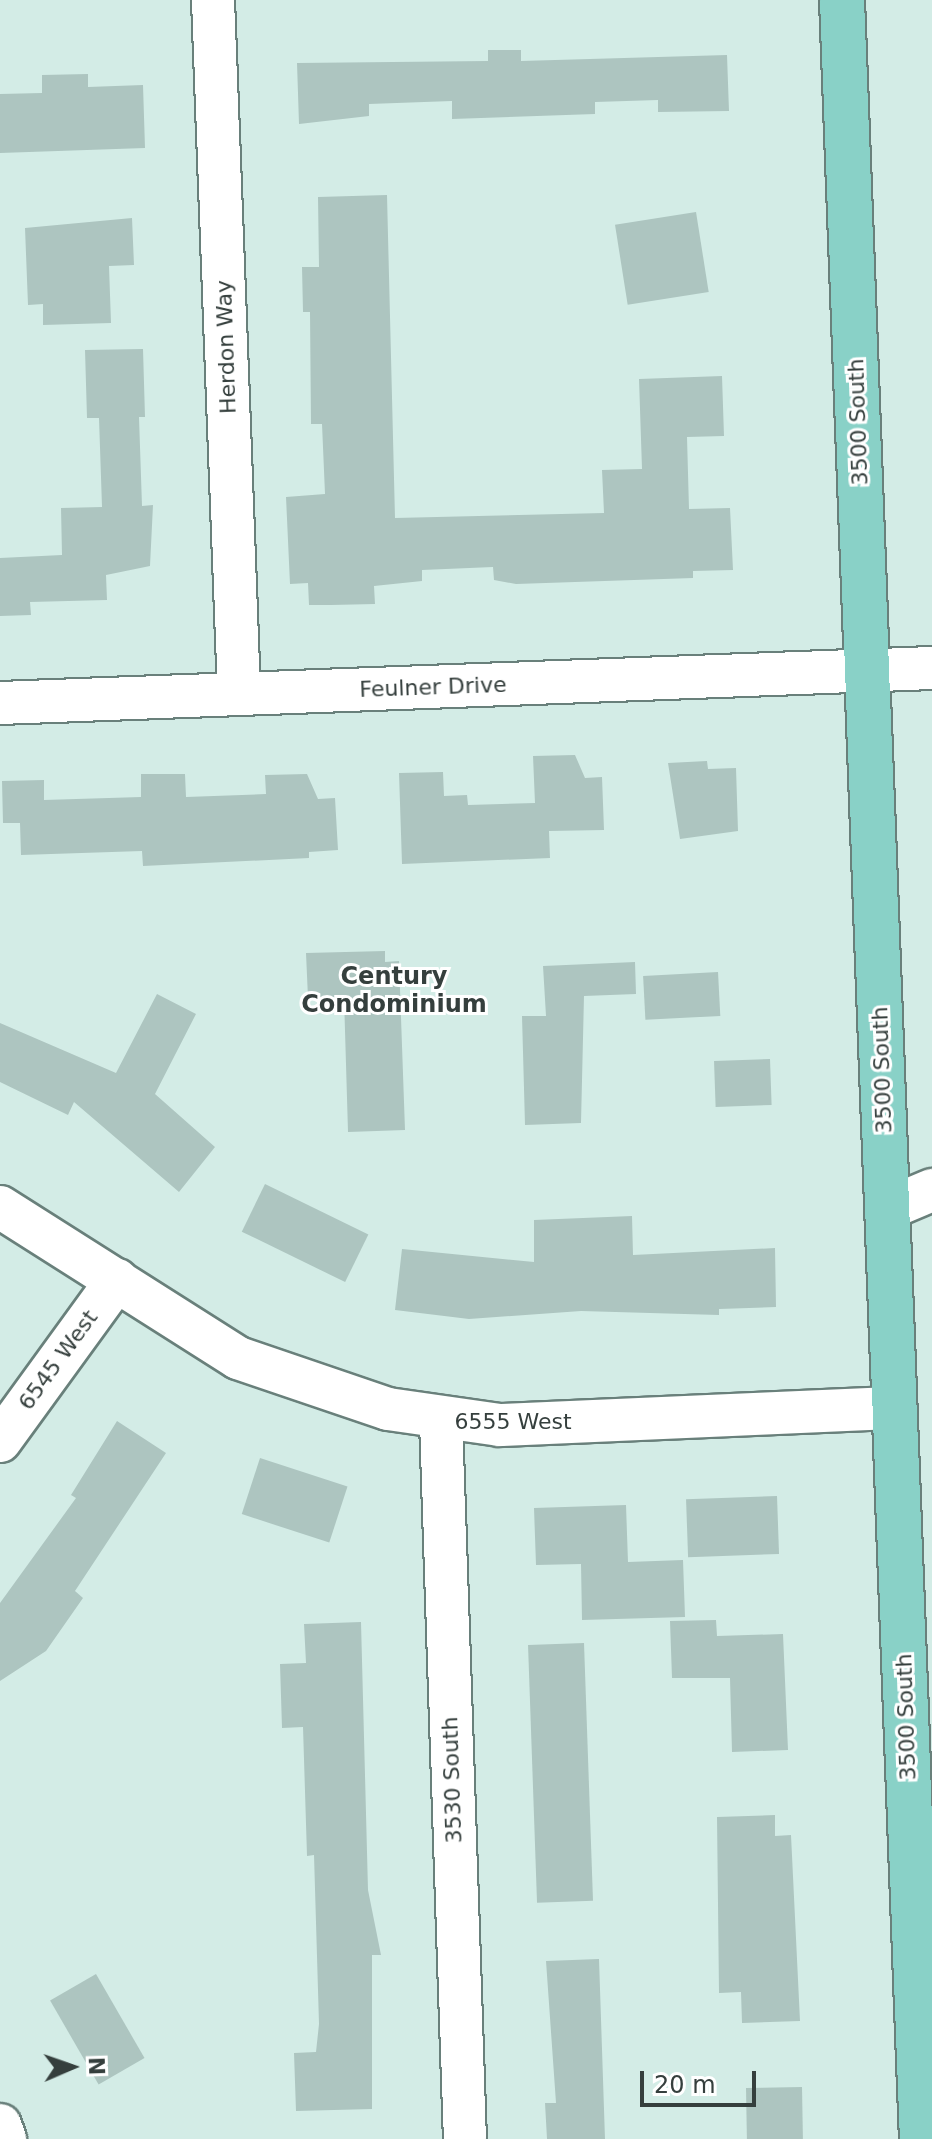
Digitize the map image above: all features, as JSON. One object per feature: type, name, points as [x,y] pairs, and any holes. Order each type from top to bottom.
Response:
[{"type":"main road","name":"3500 South","points":[[842,0],[922,2139]]},
{"type":"street","name":"Herdon Way","points":[[213,0],[239,694]]},
{"type":"street","name":"Feulner Drive","points":[[0,703],[932,668]]},
{"type":"street","points":[[887,1209],[932,1190]]},
{"type":"street","name":"6555 West","points":[[0,1207],[238,1358],[331,1393],[441,1421],[524,1425],[894,1408]]},
{"type":"street","name":"6545 West","points":[[0,1441],[117,1280]]},
{"type":"street","name":"3530 South","points":[[441,1421],[465,2139]]},
{"type":"street","points":[[0,2125],[5,2139]]},
{"type":"building","points":[[488,50],[521,50],[521,61],[727,55],[729,111],[658,112],[658,100],[595,102],[595,114],[452,119],[452,101],[369,104],[369,116],[299,124],[297,63],[488,61]]},
{"type":"building","points":[[88,74],[88,87],[143,85],[145,148],[0,153],[0,94],[42,93],[42,75]]},
{"type":"building","points":[[387,195],[395,518],[604,513],[602,470],[642,469],[639,379],[722,376],[724,436],[687,437],[689,509],[730,508],[733,570],[693,571],[693,578],[516,584],[494,580],[493,567],[422,570],[422,581],[374,586],[375,604],[309,605],[308,583],[290,584],[286,497],[325,494],[322,424],[311,424],[310,312],[303,312],[302,267],[319,267],[318,197]]},
{"type":"building","points":[[696,212],[709,292],[628,305],[615,225]]},
{"type":"building","points":[[132,218],[134,265],[109,266],[111,323],[43,325],[43,304],[28,305],[25,228]]},
{"type":"building","points":[[143,349],[145,417],[139,417],[142,506],[153,505],[150,566],[106,575],[107,600],[30,602],[31,615],[0,616],[0,558],[62,555],[61,508],[102,507],[99,418],[87,418],[85,350]]},
{"type":"building","points":[[575,755],[585,778],[602,777],[604,830],[549,831],[550,858],[402,864],[399,773],[443,772],[444,796],[467,795],[468,805],[535,803],[533,756]]},
{"type":"building","points":[[707,761],[708,769],[736,768],[738,831],[680,839],[668,763]]},
{"type":"building","points":[[141,774],[185,774],[186,797],[266,794],[265,775],[307,774],[318,799],[335,798],[338,850],[309,852],[309,858],[143,866],[142,851],[21,855],[20,823],[3,823],[2,781],[44,780],[44,800],[141,797]]},
{"type":"building","points":[[385,951],[385,962],[399,961],[405,1130],[348,1132],[344,997],[308,998],[306,953]]},
{"type":"building","points":[[635,962],[636,994],[584,996],[581,1123],[525,1125],[522,1016],[546,1016],[543,966]]},
{"type":"building","points":[[718,972],[720,1016],[645,1020],[643,976]]},
{"type":"building","points":[[157,994],[196,1014],[155,1094],[215,1147],[179,1192],[74,1102],[68,1115],[0,1082],[0,1023],[116,1073]]},
{"type":"building","points":[[770,1059],[772,1105],[716,1107],[714,1061]]},
{"type":"building","points":[[265,1184],[368,1234],[345,1282],[242,1232]]},
{"type":"building","points":[[632,1216],[633,1255],[775,1248],[776,1307],[719,1309],[719,1315],[581,1311],[469,1319],[395,1310],[402,1249],[534,1262],[534,1220]]},
{"type":"building","points":[[117,1421],[166,1453],[75,1591],[83,1598],[46,1651],[0,1681],[0,1603],[76,1498],[71,1495]]},
{"type":"building","points":[[260,1458],[347,1486],[329,1543],[242,1514]]},
{"type":"building","points":[[777,1496],[779,1554],[688,1557],[686,1499]]},
{"type":"building","points":[[626,1505],[628,1562],[683,1560],[685,1617],[582,1620],[581,1564],[536,1565],[534,1508]]},
{"type":"building","points":[[716,1620],[717,1636],[783,1634],[788,1750],[732,1752],[730,1678],[672,1678],[670,1621]]},
{"type":"building","points":[[361,1622],[368,1890],[381,1955],[372,1955],[372,2109],[296,2111],[294,2053],[316,2052],[319,2024],[314,1855],[307,1856],[303,1727],[282,1728],[280,1664],[306,1663],[304,1624]]},
{"type":"building","points":[[584,1643],[593,1901],[537,1903],[528,1645]]},
{"type":"building","points":[[775,1815],[775,1836],[791,1835],[800,2021],[742,2023],[741,1992],[719,1993],[717,1817]]},
{"type":"building","points":[[599,1959],[605,2139],[547,2139],[545,2103],[556,2103],[546,1961]]},
{"type":"building","points":[[96,1974],[144,2058],[99,2085],[50,2000]]},
{"type":"building","points":[[802,2087],[803,2139],[747,2139],[746,2088]]},
{"type":"district","name":"Century Condominium","points":[[394,991]]}]
